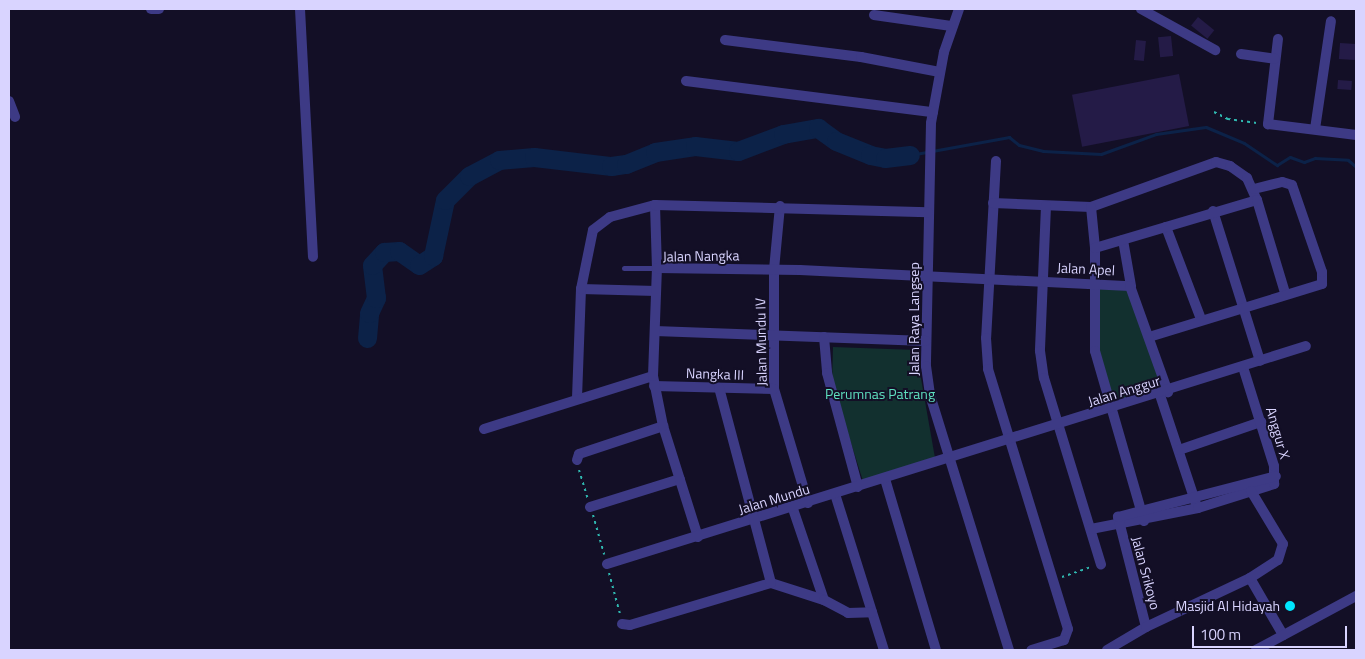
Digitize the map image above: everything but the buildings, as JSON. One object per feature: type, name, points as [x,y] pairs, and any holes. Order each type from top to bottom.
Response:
[{"type":"street","points":[[151,9],[159,9]]},
{"type":"street","points":[[300,9],[313,257]]},
{"type":"street","name":"Jalan Raya Langsep","points":[[959,9],[951,26],[940,72],[930,132],[926,341],[930,394],[1009,650]]},
{"type":"street","points":[[1140,9],[1215,50]]},
{"type":"street","points":[[874,15],[951,26]]},
{"type":"street","points":[[1315,129],[1331,21]]},
{"type":"street","points":[[1278,39],[1268,124],[1356,135]]},
{"type":"street","points":[[725,40],[860,57],[940,72]]},
{"type":"street","points":[[1241,54],[1275,59]]},
{"type":"street","points":[[686,81],[933,112]]},
{"type":"street","points":[[9,101],[15,117]]},
{"type":"street","points":[[996,161],[988,278],[988,369],[1055,579],[1068,635],[1032,650]]},
{"type":"street","points":[[993,203],[1091,206],[1216,162],[1243,174],[1254,189],[1285,293]]},
{"type":"street","points":[[1149,336],[1285,293],[1318,287],[1323,281],[1322,272],[1292,185],[1282,182],[1254,189]]},
{"type":"street","points":[[1095,248],[1214,211],[1257,200]]},
{"type":"street","points":[[577,398],[581,288],[593,230],[610,217],[655,205],[780,206],[928,212]]},
{"type":"street","points":[[655,205],[657,268]]},
{"type":"street","name":"Jalan Mundu IV","points":[[780,206],[774,270],[774,389],[808,503]]},
{"type":"street","points":[[1046,206],[1041,280],[1040,351],[1100,564]]},
{"type":"street","points":[[1091,206],[1095,248],[1095,351],[1143,516]]},
{"type":"street","points":[[1214,211],[1260,361]]},
{"type":"street","points":[[1166,227],[1201,319]]},
{"type":"street","points":[[1123,240],[1131,286]]},
{"type":"street","name":"Jalan Nangka","points":[[698,537],[662,426],[653,381],[657,268],[774,270],[927,278]]},
{"type":"street","name":"Jalan Apel","points":[[927,278],[1041,280],[1131,286],[1149,336],[1179,450],[1196,503]]},
{"type":"street","points":[[581,288],[656,292]]},
{"type":"street","points":[[655,331],[926,341]]},
{"type":"street","points":[[824,337],[827,373],[858,486]]},
{"type":"street","name":"Jalan Anggur","points":[[949,458],[1111,410],[1306,346]]},
{"type":"street","name":"Anggur X","points":[[1242,367],[1261,422],[1276,476],[1272,485],[1251,490]]},
{"type":"street","name":"Nangka III","points":[[484,428],[577,398],[653,381],[719,388],[774,389]]},
{"type":"street","points":[[719,388],[771,583]]},
{"type":"street","points":[[1179,450],[1261,422]]},
{"type":"street","points":[[577,460],[579,454],[662,426]]},
{"type":"street","name":"Jalan Mundu","points":[[607,564],[793,509],[858,486],[885,480],[949,458]]},
{"type":"street","points":[[1196,503],[1276,476]]},
{"type":"street","points":[[590,507],[680,479]]},
{"type":"street","points":[[885,480],[936,650]]},
{"type":"street","points":[[1091,529],[1119,525],[1143,516],[1251,490],[1284,547],[1278,560],[1250,578],[1146,627],[1108,650]]},
{"type":"street","points":[[835,494],[884,650]]},
{"type":"street","points":[[793,509],[824,600]]},
{"type":"street","name":"Jalan Srikoyo","points":[[1119,525],[1146,627]]},
{"type":"street","points":[[1250,578],[1283,635]]},
{"type":"street","points":[[622,624],[630,626],[771,583],[824,600],[851,614],[872,612]]},
{"type":"street","points":[[1256,650],[1356,596]]},
{"type":"lane","points":[[624,268],[657,268]]},
{"type":"path","points":[[1214,112],[1228,120],[1268,124]]},
{"type":"path","points":[[607,564],[622,624]]},
{"type":"path","points":[[1055,579],[1100,564]]},
{"type":"green space","points":[[1094,284],[1132,287],[1168,391],[1111,409],[1096,350]]},
{"type":"green space","name":"Perumnas Patrang","points":[[833,347],[916,350],[935,458],[863,481],[832,383]]},
{"type":"waterway","points":[[910,155],[1009,137],[1019,145],[1043,151],[1101,154],[1156,134],[1206,127],[1244,143],[1277,165],[1290,157],[1304,162],[1315,158],[1348,160],[1356,167]]},
{"type":"waterway","points":[[367,338],[369,313],[376,298],[372,265],[384,252],[399,251],[419,265],[433,256],[445,200],[469,176],[499,160],[534,157],[611,166],[626,164],[655,152],[695,146],[738,151],[783,134],[818,128],[836,141],[870,155],[885,158],[910,155]]},
{"type":"place","name":"Masjid Al Hidayah","points":[[1290,606]]}]
